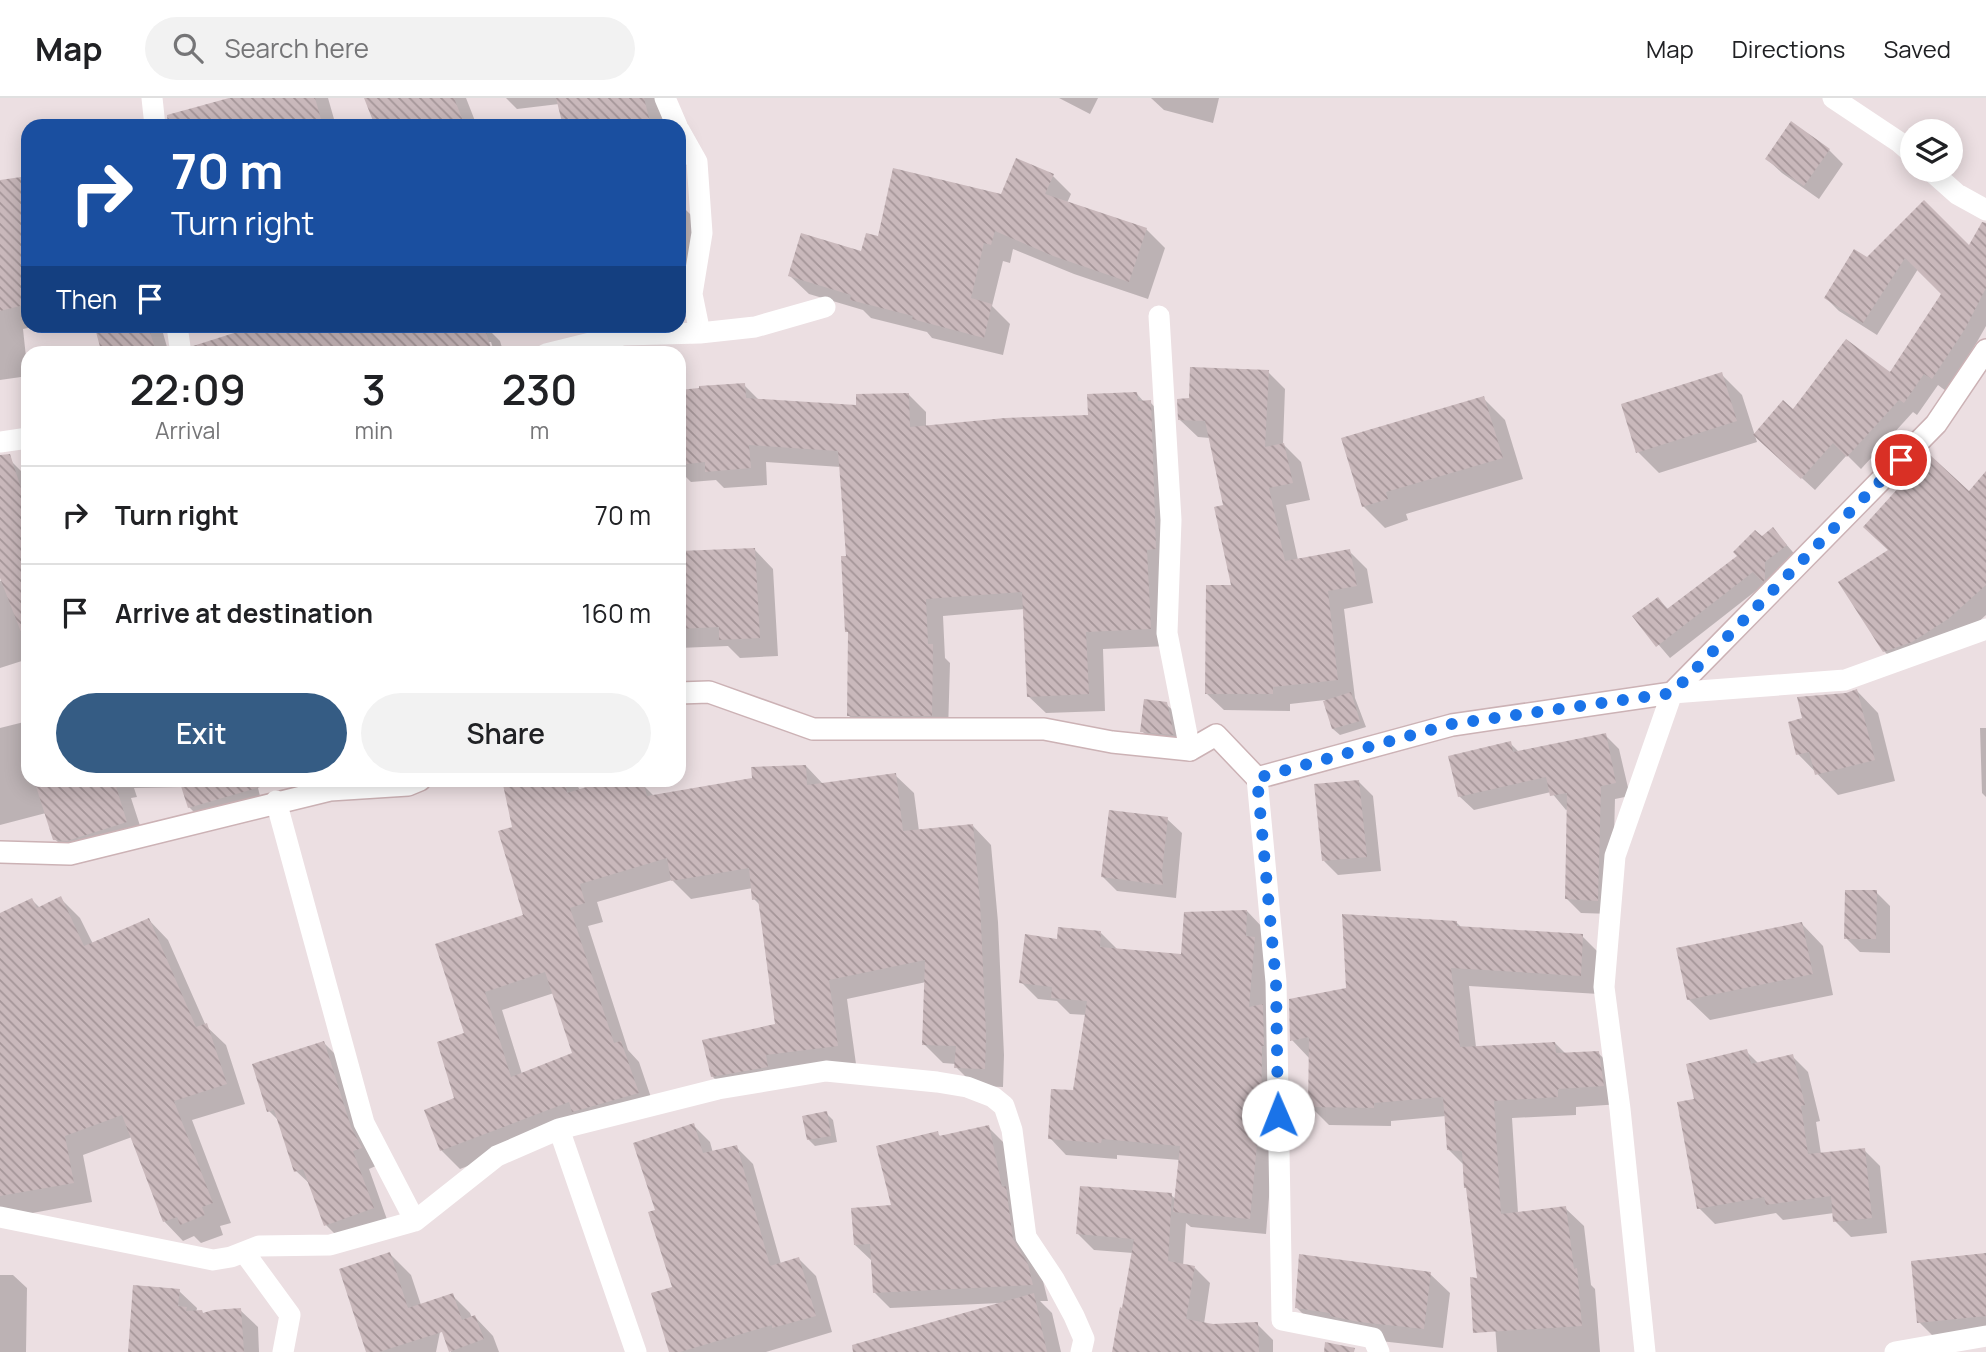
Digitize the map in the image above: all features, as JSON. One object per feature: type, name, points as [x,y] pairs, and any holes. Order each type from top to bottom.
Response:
[{"type":"street","points":[[152,98],[154,119]]},
{"type":"street","points":[[666,98],[674,119]]},
{"type":"street","points":[[1833,98],[1900,143]]},
{"type":"street","points":[[686,142],[697,162],[702,233],[692,294],[700,333]]},
{"type":"street","points":[[1944,182],[1957,194],[1986,211]]},
{"type":"street","points":[[578,346],[623,335],[700,333],[755,327],[825,307]]},
{"type":"street","points":[[1159,316],[1171,520],[1167,633],[1190,750]]},
{"type":"street","points":[[1645,1352],[1620,1110],[1604,987],[1615,856],[1672,693],[1936,424],[1986,350]]},
{"type":"street","points":[[0,442],[21,440]]},
{"type":"street","points":[[1257,778],[1452,724],[1672,693],[1845,680],[1986,629]]},
{"type":"street","points":[[686,693],[709,692],[813,729],[1044,729],[1112,742],[1190,750],[1216,735],[1257,778],[1276,982],[1282,1320],[1373,1338],[1379,1352]]},
{"type":"street","points":[[0,852],[70,855],[330,790],[377,787]]},
{"type":"street","points":[[276,802],[364,1122],[415,1221]]},
{"type":"street","points":[[0,1217],[213,1260],[259,1246],[330,1245],[415,1221],[497,1156],[559,1129],[718,1089],[826,1071],[967,1087],[993,1097],[1004,1106],[1012,1130],[1026,1237],[1054,1279],[1074,1316],[1084,1339],[1081,1352]]},
{"type":"street","points":[[559,1129],[636,1352]]},
{"type":"street","points":[[244,1252],[290,1315],[283,1352]]},
{"type":"street","points":[[1895,1352],[1986,1336]]},
{"type":"building","points":[[229,98],[315,98],[321,119],[167,119],[167,115]]},
{"type":"building","points":[[364,98],[454,98],[462,119],[372,119]]},
{"type":"building","points":[[556,98],[644,98],[649,119],[561,119]]},
{"type":"building","points":[[1791,121],[1830,149],[1804,186],[1765,159]]},
{"type":"building","points":[[1016,158],[1054,174],[1045,194],[1147,228],[1129,282],[1053,256],[995,231],[991,245],[984,243],[971,298],[992,304],[984,338],[850,300],[851,295],[788,276],[801,233],[861,251],[866,233],[878,236],[893,168],[1001,194]]},
{"type":"building","points":[[21,177],[21,306],[0,311],[0,180]]},
{"type":"building","points":[[1924,200],[1969,245],[1982,222],[1986,223],[1986,288],[1965,329],[1932,379],[1924,374],[1904,403],[1899,400],[1847,457],[1833,443],[1801,479],[1753,435],[1783,400],[1793,409],[1846,339],[1890,372],[1941,294],[1905,258],[1863,323],[1824,298],[1854,249],[1867,257]]},
{"type":"building","points":[[96,333],[150,333],[154,346],[100,346]]},
{"type":"building","points":[[234,333],[486,333],[490,346],[193,346]]},
{"type":"building","points":[[1190,367],[1269,370],[1265,447],[1284,443],[1293,483],[1269,488],[1285,561],[1350,549],[1357,586],[1328,591],[1338,680],[1273,687],[1273,694],[1205,694],[1206,585],[1231,585],[1214,507],[1223,505],[1205,421],[1178,420],[1177,399],[1189,398]]},
{"type":"building","points":[[1722,372],[1737,421],[1636,453],[1621,404]]},
{"type":"building","points":[[745,383],[746,398],[856,405],[856,394],[909,393],[910,427],[1005,418],[1088,415],[1087,394],[1137,392],[1138,401],[1151,400],[1156,549],[1147,550],[1151,629],[1086,632],[1089,694],[1027,697],[1022,592],[926,599],[928,644],[933,644],[932,716],[847,716],[848,632],[845,632],[841,556],[846,556],[838,451],[749,445],[751,468],[705,472],[705,462],[686,464],[686,389]]},
{"type":"building","points":[[1484,396],[1503,458],[1386,492],[1388,499],[1362,507],[1341,438]]},
{"type":"building","points":[[10,454],[21,488],[21,632],[0,578],[0,455]]},
{"type":"building","points":[[1929,454],[1969,491],[1986,471],[1986,585],[1948,619],[1912,642],[1883,652],[1838,582],[1888,550],[1863,527]]},
{"type":"building","points":[[1773,527],[1787,545],[1765,562],[1763,582],[1753,572],[1656,647],[1632,616],[1658,597],[1667,609],[1737,556],[1733,552],[1755,530],[1762,536]]},
{"type":"building","points":[[755,548],[760,638],[719,640],[719,627],[686,629],[686,551]]},
{"type":"building","points":[[1857,689],[1875,760],[1815,775],[1809,752],[1796,755],[1788,722],[1802,718],[1797,697],[1846,693]]},
{"type":"building","points":[[1351,692],[1360,721],[1332,729],[1323,701]]},
{"type":"building","points":[[1144,699],[1167,702],[1174,735],[1140,732]]},
{"type":"building","points":[[1606,733],[1616,783],[1601,786],[1598,901],[1565,899],[1567,793],[1550,796],[1546,777],[1458,797],[1448,756],[1511,741],[1513,752]]},
{"type":"building","points":[[806,765],[807,785],[896,773],[903,831],[973,824],[980,902],[985,1069],[954,1068],[956,1046],[922,1045],[925,960],[829,980],[838,1046],[766,1055],[768,1067],[711,1077],[702,1040],[775,1024],[758,899],[752,900],[749,868],[671,881],[667,858],[580,884],[585,903],[570,908],[614,1043],[621,1041],[639,1093],[572,1112],[569,1102],[440,1151],[424,1110],[454,1098],[437,1042],[464,1033],[435,944],[523,915],[498,831],[512,827],[503,787],[566,787],[567,793],[586,787],[644,787],[647,796],[752,778],[751,767]],"holes":[[[545,972],[572,1053],[511,1077],[485,992]]]},
{"type":"building","points":[[1359,780],[1367,857],[1322,861],[1314,784]]},
{"type":"building","points":[[36,787],[116,787],[127,822],[67,841],[53,840]]},
{"type":"building","points":[[181,787],[260,787],[188,808]]},
{"type":"building","points":[[1109,810],[1168,817],[1163,885],[1101,877]]},
{"type":"building","points":[[1845,890],[1877,890],[1876,939],[1844,939]]},
{"type":"building","points":[[61,896],[84,946],[149,918],[196,1027],[207,1023],[227,1084],[174,1101],[213,1203],[202,1207],[205,1215],[180,1225],[177,1217],[163,1222],[122,1115],[65,1136],[74,1183],[0,1196],[0,913],[32,898],[37,908]]},
{"type":"building","points":[[1247,910],[1246,936],[1255,937],[1249,1007],[1263,1004],[1264,1046],[1261,1133],[1258,1133],[1250,1219],[1173,1212],[1180,1146],[1102,1139],[1101,1143],[1048,1139],[1051,1089],[1073,1090],[1087,1001],[1051,998],[1052,987],[1019,983],[1025,934],[1057,939],[1058,927],[1101,931],[1100,947],[1181,954],[1184,912]]},
{"type":"building","points":[[1342,914],[1457,921],[1457,926],[1583,934],[1581,976],[1451,968],[1460,1047],[1555,1042],[1556,1053],[1599,1051],[1604,1086],[1558,1089],[1558,1097],[1494,1101],[1501,1214],[1566,1206],[1574,1269],[1577,1268],[1582,1326],[1473,1333],[1470,1277],[1477,1278],[1464,1188],[1462,1151],[1447,1150],[1443,1097],[1374,1103],[1374,1108],[1308,1107],[1309,1037],[1290,1041],[1289,999],[1346,988]]},
{"type":"building","points":[[1802,922],[1813,974],[1687,1000],[1676,948]]},
{"type":"building","points":[[324,1041],[351,1127],[362,1148],[353,1151],[374,1208],[324,1226],[303,1169],[294,1172],[274,1110],[267,1112],[252,1064]]},
{"type":"building","points":[[1747,1049],[1751,1064],[1793,1054],[1805,1105],[1801,1106],[1808,1154],[1865,1148],[1872,1218],[1833,1222],[1831,1196],[1766,1205],[1764,1197],[1697,1209],[1677,1102],[1694,1099],[1686,1064]]},
{"type":"building","points":[[827,1111],[831,1136],[807,1140],[802,1116]]},
{"type":"building","points":[[694,1123],[703,1153],[737,1145],[770,1266],[799,1257],[816,1316],[772,1328],[772,1325],[680,1352],[669,1352],[651,1293],[672,1287],[648,1212],[655,1210],[633,1143]]},
{"type":"building","points":[[989,1125],[1002,1187],[1006,1186],[1013,1239],[1028,1264],[1033,1285],[873,1293],[870,1244],[854,1245],[851,1208],[891,1205],[876,1146],[938,1131],[939,1136]]},
{"type":"building","points":[[1080,1186],[1172,1193],[1168,1261],[1195,1266],[1186,1319],[1213,1324],[1258,1322],[1259,1352],[1112,1352],[1134,1239],[1076,1234]]},
{"type":"building","points":[[390,1252],[408,1308],[453,1293],[462,1320],[475,1315],[484,1339],[449,1352],[442,1332],[379,1352],[366,1352],[339,1269]]},
{"type":"building","points":[[1986,1253],[1986,1316],[1917,1323],[1911,1261]]},
{"type":"building","points":[[1299,1254],[1431,1272],[1424,1329],[1359,1322],[1330,1316],[1330,1313],[1295,1308]]},
{"type":"building","points":[[133,1285],[180,1289],[178,1306],[187,1307],[186,1311],[202,1310],[203,1313],[241,1308],[244,1352],[128,1352]]},
{"type":"building","points":[[1034,1293],[1047,1352],[853,1352],[852,1345]]},
{"type":"building","points":[[1325,1342],[1355,1348],[1354,1352],[1324,1352]]},
{"type":"route","points":[[1278,1115],[1276,982],[1257,778],[1452,724],[1672,693],[1901,460]]}]
